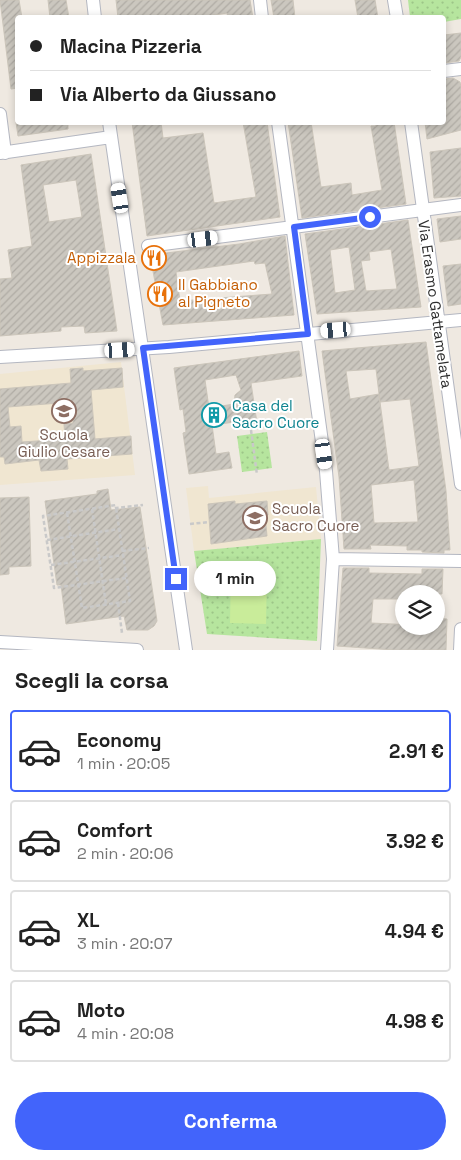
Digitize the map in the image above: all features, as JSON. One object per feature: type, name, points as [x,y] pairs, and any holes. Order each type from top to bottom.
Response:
[{"type":"street","points":[[93,0],[95,15]]},
{"type":"street","points":[[260,0],[262,15]]},
{"type":"street","points":[[394,0],[396,15]]},
{"type":"street","points":[[446,71],[461,69]]},
{"type":"street","points":[[0,114],[3,153],[111,137]]},
{"type":"street","points":[[109,125],[186,650]]},
{"type":"street","points":[[278,125],[294,227],[326,471],[333,559],[327,650]]},
{"type":"street","name":"Via Erasmo Gattamelata","points":[[411,125],[461,484]]},
{"type":"street","points":[[148,246],[461,206]]},
{"type":"street","points":[[0,357],[143,348],[461,320]]},
{"type":"street","points":[[333,559],[461,561]]},
{"type":"street","points":[[460,650],[461,629]]},
{"type":"street","points":[[0,642],[137,650]]},
{"type":"path","points":[[250,430],[257,475]]},
{"type":"path","points":[[126,578],[54,588],[43,516],[116,506],[116,508],[143,505]]},
{"type":"path","points":[[68,513],[82,608],[130,601],[116,508]]},
{"type":"path","points":[[92,509],[106,604]]},
{"type":"path","points":[[190,524],[209,522]]},
{"type":"path","points":[[47,540],[119,529]]},
{"type":"path","points":[[51,565],[149,548]]},
{"type":"path","points":[[118,603],[122,633]]},
{"type":"shaded area","name":"Scuola Giulio Cesare","points":[[121,362],[135,475],[0,485],[0,374]]},
{"type":"shaded area","name":"Scuola Sacro Cuore","points":[[208,486],[209,498],[316,487],[321,539],[194,551],[186,488]]},
{"type":"green space","points":[[408,0],[461,0],[461,19],[446,22],[446,15],[410,15]]},
{"type":"green space","points":[[267,432],[272,468],[242,472],[237,436]]},
{"type":"green space","points":[[321,539],[317,641],[207,634],[194,551]]},
{"type":"green space","points":[[231,568],[267,569],[266,624],[230,623]]},
{"type":"building","points":[[0,0],[19,0],[22,15],[15,15],[15,88],[11,89]]},
{"type":"building","points":[[48,0],[66,0],[68,15],[50,15]]},
{"type":"building","points":[[116,0],[250,0],[252,15],[227,15],[227,13],[215,15],[118,15]]},
{"type":"building","points":[[271,0],[293,0],[295,15],[274,15]]},
{"type":"building","points":[[355,0],[375,0],[378,15],[358,15]]},
{"type":"building","points":[[461,33],[461,57],[459,61],[446,63],[446,35]]},
{"type":"building","points":[[453,78],[460,82],[461,130],[427,139],[425,125],[446,125],[446,79]]},
{"type":"building","points":[[16,125],[68,125],[68,129],[18,136]]},
{"type":"building","points":[[132,125],[161,125],[163,138],[203,133],[214,203],[256,197],[244,125],[267,125],[280,217],[147,236]]},
{"type":"building","points":[[288,125],[311,125],[321,187],[351,183],[352,195],[382,190],[371,126],[394,125],[406,204],[302,218]]},
{"type":"building","points":[[461,148],[461,196],[434,198],[430,152]]},
{"type":"building","points":[[91,154],[117,331],[85,333],[84,326],[61,327],[61,331],[0,336],[0,279],[12,278],[8,250],[32,246],[21,165]],"holes":[[[76,180],[82,217],[49,222],[43,185]]]},
{"type":"building","points":[[461,216],[461,239],[440,242],[437,219]]},
{"type":"building","points":[[408,220],[421,307],[317,314],[305,234]],"holes":[[[349,247],[355,290],[335,293],[330,250]],[[391,249],[397,289],[366,291],[361,261],[370,260],[369,252]]]},
{"type":"building","points":[[285,236],[294,315],[163,325],[150,255],[239,244]],"holes":[[[254,261],[255,264],[265,263],[272,294],[180,301],[176,272]]]},
{"type":"building","points":[[461,264],[461,304],[448,306],[443,266]]},
{"type":"building","points":[[426,342],[446,491],[450,550],[444,550],[444,553],[422,552],[422,550],[407,550],[407,546],[370,545],[371,549],[344,549],[339,477],[322,351]],"holes":[[[376,369],[380,402],[379,394],[350,399],[346,371]],[[410,399],[419,466],[389,470],[380,402]],[[414,480],[418,522],[374,523],[371,485]]]},
{"type":"building","name":"Casa del Sacro Cuore","points":[[299,351],[302,376],[251,383],[257,423],[238,426],[235,422],[212,425],[216,454],[229,452],[232,468],[189,474],[183,433],[186,432],[183,409],[180,410],[174,368]],"holes":[[[236,375],[241,390],[235,395],[234,404],[209,408],[205,380]]]},
{"type":"building","points":[[83,368],[83,371],[122,368],[123,387],[91,390],[95,439],[131,436],[132,454],[67,459],[68,469],[41,471],[39,460],[5,464],[4,457],[0,457],[0,389],[71,383],[70,369]],"holes":[[[72,402],[73,423],[64,424],[65,439],[22,442],[21,426],[10,427],[8,407]]]},
{"type":"building","points":[[108,489],[111,510],[140,507],[157,621],[148,630],[127,630],[124,616],[66,624],[61,585],[57,585],[45,501],[97,494],[97,491]]},
{"type":"building","points":[[29,497],[31,566],[9,567],[9,574],[0,575],[0,498]]},
{"type":"building","points":[[235,501],[235,504],[267,501],[268,515],[265,515],[267,536],[211,544],[208,504]]},
{"type":"building","points":[[343,568],[369,568],[369,573],[422,574],[422,569],[443,569],[442,585],[395,585],[395,599],[373,599],[371,623],[395,624],[395,635],[445,635],[445,619],[447,619],[446,650],[394,650],[337,646]]},
{"type":"place","name":"Appizzala","points":[[154,258]]},
{"type":"place","name":"Il Gabbiano al Pigneto","points":[[160,294]]},
{"type":"place","name":"Scuola Giulio Cesare","points":[[64,411]]},
{"type":"place","name":"Casa del Sacro Cuore","points":[[214,415]]},
{"type":"place","name":"Scuola Sacro Cuore","points":[[255,518]]},
{"type":"route","points":[[176,579],[143,348],[308,334],[294,227],[370,217]]}]
